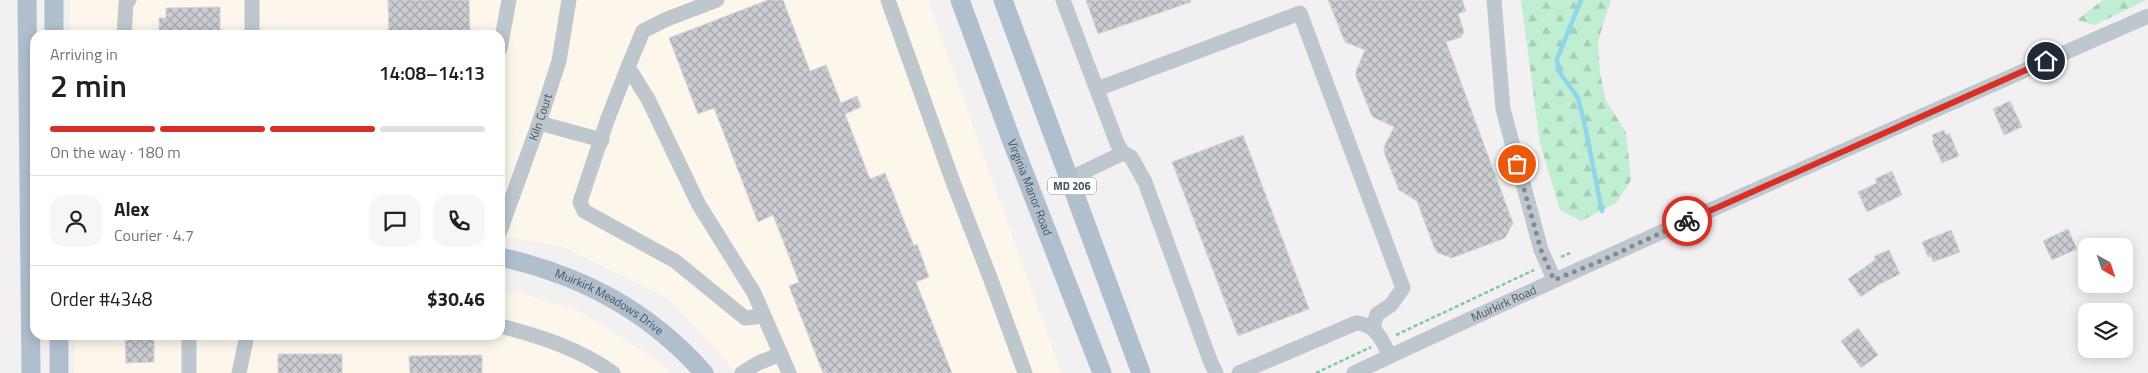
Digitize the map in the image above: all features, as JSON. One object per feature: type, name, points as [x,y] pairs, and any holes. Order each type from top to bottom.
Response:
[{"type":"main road","points":[[27,0],[30,128]]},
{"type":"main road","points":[[54,0],[54,30]]},
{"type":"main road","name":"Virginia Manor Road","points":[[960,0],[1100,371]]},
{"type":"main road","name":"MD 206","points":[[1003,0],[1141,373]]},
{"type":"main road","name":"Muirkirk Meadows Drive","points":[[505,258],[561,274],[623,304],[659,331],[704,373]]},
{"type":"main road","points":[[31,373],[32,340]]},
{"type":"main road","points":[[59,340],[59,373]]},
{"type":"street","points":[[124,30],[126,3],[129,0]]},
{"type":"street","points":[[252,0],[252,30]]},
{"type":"street","points":[[503,30],[509,0]]},
{"type":"street","name":"Kiln Court","points":[[505,217],[539,124],[559,61],[569,0]]},
{"type":"street","points":[[717,0],[667,19],[644,31],[608,118],[580,202],[584,211],[675,261],[745,318],[763,316]]},
{"type":"street","points":[[888,0],[953,182],[1025,373]]},
{"type":"street","points":[[1064,0],[1117,143],[1123,153],[1131,157],[1145,182],[1216,373]]},
{"type":"street","points":[[1494,0],[1503,110],[1541,250],[1554,280]]},
{"type":"street","points":[[1097,89],[1300,13],[1402,288],[1390,305],[1377,314],[1373,328]]},
{"type":"street","name":"Muirkirk Road","points":[[1354,373],[1554,280],[1596,263],[1761,187],[2148,16]]},
{"type":"street","points":[[628,67],[648,100],[699,205],[754,293],[790,373]]},
{"type":"street","points":[[539,124],[602,140]]},
{"type":"street","points":[[1069,179],[1123,153]]},
{"type":"street","points":[[1239,373],[1356,324],[1366,324],[1373,328],[1381,337],[1390,356]]},
{"type":"street","points":[[505,327],[524,332],[580,353],[613,373]]},
{"type":"street","points":[[189,340],[189,373]]},
{"type":"street","points":[[239,373],[246,340]]},
{"type":"street","points":[[742,373],[758,363],[781,354]]},
{"type":"path","points":[[1561,257],[1570,253]]},
{"type":"path","points":[[1398,334],[1537,269]]},
{"type":"path","points":[[1316,373],[1368,348]]},
{"type":"shaded area","points":[[70,0],[928,0],[1061,373],[737,373],[669,299],[562,246],[505,237],[505,30],[70,30]]},
{"type":"shaded area","points":[[505,291],[515,292],[577,310],[659,361],[671,373],[74,373],[75,340],[505,340]]},
{"type":"green space","points":[[1521,0],[1611,0],[1598,41],[1600,73],[1606,101],[1626,132],[1631,180],[1616,203],[1581,221],[1560,210],[1540,143]]},
{"type":"green space","points":[[2103,0],[2146,0],[2095,25],[2077,20]]},
{"type":"building","points":[[388,0],[469,0],[470,30],[389,30]]},
{"type":"building","points":[[768,0],[783,0],[810,71],[826,65],[841,103],[857,96],[861,107],[845,114],[870,179],[885,173],[914,246],[917,244],[929,277],[916,282],[952,373],[823,373],[789,286],[799,282],[773,215],[758,222],[714,108],[698,114],[669,38]]},
{"type":"building","points":[[1086,0],[1190,0],[1191,2],[1098,34]]},
{"type":"building","points":[[1328,0],[1462,0],[1466,11],[1458,14],[1464,31],[1461,37],[1446,42],[1513,223],[1505,238],[1452,258],[1435,250],[1417,201],[1399,190],[1384,152],[1384,147],[1394,127],[1373,117],[1356,76],[1356,71],[1365,50],[1345,42]]},
{"type":"building","points":[[220,7],[220,30],[159,30],[159,18],[166,18],[166,8]]},
{"type":"building","points":[[2010,101],[2022,127],[2004,135],[1993,109]]},
{"type":"building","points":[[1944,130],[1946,135],[1949,133],[1959,156],[1942,163],[1932,141],[1934,140],[1932,135]]},
{"type":"building","points":[[1243,135],[1309,309],[1238,336],[1172,162]]},
{"type":"building","points":[[1892,171],[1902,195],[1867,212],[1858,192],[1877,183],[1875,179]]},
{"type":"building","points":[[2068,229],[2077,249],[2052,260],[2043,241]]},
{"type":"building","points":[[1951,230],[1960,252],[1933,262],[1931,256],[1928,257],[1922,242]]},
{"type":"building","points":[[1889,250],[1900,274],[1878,285],[1861,297],[1848,279],[1875,260],[1874,256]]},
{"type":"building","points":[[1858,328],[1878,355],[1861,368],[1841,341]]},
{"type":"building","points":[[125,340],[154,340],[154,362],[126,363]]},
{"type":"building","points":[[278,354],[342,354],[342,373],[278,373]]},
{"type":"building","points":[[482,355],[482,373],[410,373],[409,356]]},
{"type":"waterway","points":[[1581,0],[1557,59],[1558,70],[1578,98],[1602,211]]},
{"type":"way so far","points":[[1517,164],[1541,250],[1554,280],[1687,221]]},
{"type":"route","points":[[1687,221],[2046,61]]}]
